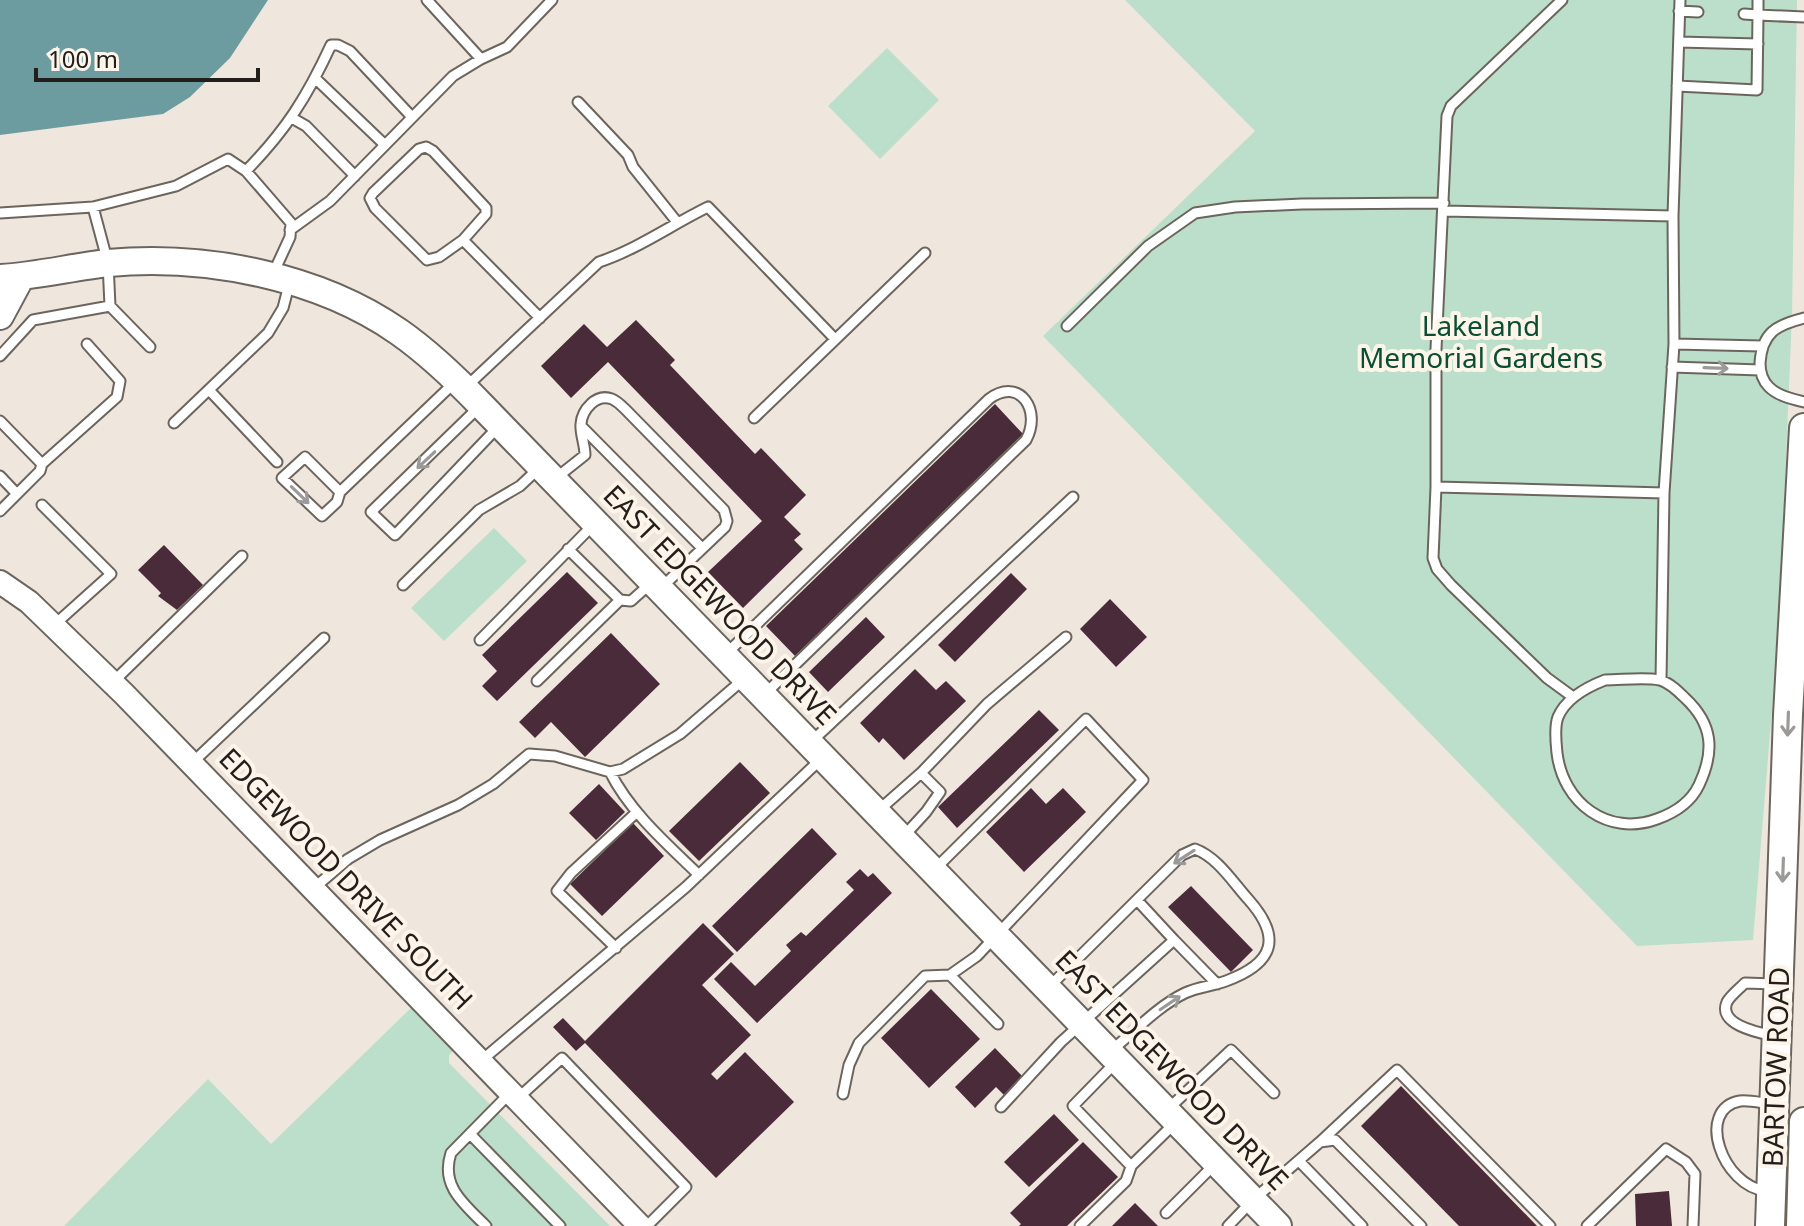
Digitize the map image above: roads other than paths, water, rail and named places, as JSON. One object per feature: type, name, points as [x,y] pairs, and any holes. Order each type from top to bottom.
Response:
[{"type":"main road","name":"EAST EDGEWOOD DRIVE","points":[[11,278],[108,263],[159,260],[211,264],[281,279],[357,309],[398,331],[468,391],[1278,1226]]},
{"type":"main road","points":[[0,316],[11,278]]},
{"type":"main road","name":"BARTOW ROAD","points":[[1770,1226],[1779,984],[1795,792],[1804,428]]},
{"type":"main road","name":"BARTOW ROAD","points":[[1801,1226],[1804,1122]]},
{"type":"street","name":"EDGEWOOD DRIVE SOUTH","points":[[0,582],[29,602],[192,763],[640,1226]]},
{"type":"lane","points":[[427,0],[481,59]]},
{"type":"lane","points":[[290,230],[330,201],[453,76],[507,47],[552,0]]},
{"type":"lane","points":[[1562,0],[1451,106],[1445,128],[1436,349],[1433,558],[1437,569],[1547,678],[1573,697]]},
{"type":"lane","points":[[1661,680],[1664,493],[1674,344],[1673,216],[1680,0]]},
{"type":"lane","points":[[1677,86],[1757,90],[1758,0]]},
{"type":"lane","points":[[1679,11],[1698,12]]},
{"type":"lane","points":[[1744,14],[1804,17]]},
{"type":"lane","points":[[1679,42],[1758,44]]},
{"type":"lane","points":[[246,171],[274,143],[292,118],[331,45],[350,51],[412,117]]},
{"type":"lane","points":[[315,78],[385,145]]},
{"type":"lane","points":[[578,102],[628,155],[633,167],[677,222]]},
{"type":"lane","points":[[292,118],[306,126],[355,176]]},
{"type":"lane","points":[[426,147],[486,208],[486,214],[463,240],[439,257],[427,260],[375,208],[370,198],[419,149],[426,147]]},
{"type":"lane","points":[[0,213],[93,207],[176,186],[228,159],[246,171],[291,223],[281,279],[283,308],[268,333],[174,423]]},
{"type":"lane","points":[[1067,326],[1148,246],[1195,213],[1235,207],[1302,204],[1673,216]]},
{"type":"lane","points":[[93,207],[108,263],[110,306],[150,347]]},
{"type":"lane","points":[[500,425],[395,535],[371,512],[468,391],[599,262],[623,254],[708,207],[835,339]]},
{"type":"lane","points":[[463,240],[540,318]]},
{"type":"lane","points":[[754,418],[925,253]]},
{"type":"lane","points":[[0,356],[33,320],[110,306]]},
{"type":"lane","points":[[1804,318],[1784,323],[1773,330],[1762,346],[1760,370],[1767,385],[1776,393],[1804,402]]},
{"type":"lane","points":[[0,511],[40,471],[42,464],[117,397],[120,381],[87,344]]},
{"type":"lane","points":[[1674,344],[1762,346]]},
{"type":"lane","points":[[1672,367],[1760,370]]},
{"type":"lane","points":[[209,390],[277,462]]},
{"type":"lane","points":[[314,888],[348,859],[380,840],[458,805],[493,784],[529,754],[555,756],[610,772],[623,769],[755,686],[1026,440],[1033,428],[1033,415],[1026,400],[1006,390],[989,399],[725,655]]},
{"type":"lane","points":[[340,492],[305,457],[282,478],[322,516],[337,502],[340,492],[468,391]]},
{"type":"lane","points":[[403,585],[479,510],[520,486],[585,455],[585,439],[580,426],[593,401],[606,397],[615,399],[724,510],[727,521],[725,527],[702,548],[631,601],[620,600],[568,549]]},
{"type":"lane","points":[[0,421],[42,464]]},
{"type":"lane","points":[[580,426],[702,548]]},
{"type":"lane","points":[[0,476],[17,494]]},
{"type":"lane","points":[[1436,487],[1664,493]]},
{"type":"lane","points":[[481,1061],[699,875],[817,750],[1073,497]]},
{"type":"lane","points":[[42,505],[111,574],[53,626]]},
{"type":"lane","points":[[480,640],[596,523]]},
{"type":"lane","points":[[112,683],[242,556]]},
{"type":"lane","points":[[537,681],[620,600]]},
{"type":"lane","points":[[877,813],[921,773],[987,704],[1066,637]]},
{"type":"lane","points":[[192,763],[324,638]]},
{"type":"lane","points":[[1605,680],[1661,680],[1693,705],[1708,727],[1709,751],[1696,792],[1674,813],[1652,821],[1626,824],[1592,813],[1574,799],[1559,771],[1556,741],[1558,717],[1573,697],[1605,680]]},
{"type":"lane","points":[[843,1094],[849,1065],[859,1043],[925,976],[950,975],[977,956],[1143,780],[1086,719],[933,871]]},
{"type":"lane","points":[[610,772],[637,812],[699,875]]},
{"type":"lane","points":[[902,838],[940,792],[921,773]]},
{"type":"lane","points":[[616,948],[557,891],[571,873],[637,812]]},
{"type":"lane","points":[[1048,988],[1182,855],[1195,849],[1208,854],[1268,925],[1268,950],[1259,963],[1247,972],[1185,993],[1161,1009],[1113,1056],[1073,1106],[1132,1164]]},
{"type":"lane","points":[[1137,900],[1217,984]]},
{"type":"lane","points":[[1001,1107],[1044,1060],[1174,940]]},
{"type":"lane","points":[[950,975],[998,1024]]},
{"type":"lane","points":[[1777,1036],[1744,1029],[1733,1021],[1727,1011],[1727,1002],[1745,983],[1779,984]]},
{"type":"lane","points":[[1080,1226],[1126,1181],[1132,1164],[1231,1050],[1274,1093]]},
{"type":"lane","points":[[482,1225],[460,1200],[448,1179],[447,1166],[451,1153],[562,1058],[686,1187],[647,1226]]},
{"type":"lane","points":[[1228,1226],[1397,1070],[1550,1226]]},
{"type":"lane","points":[[1771,1192],[1746,1186],[1730,1170],[1717,1141],[1719,1119],[1725,1109],[1739,1101],[1775,1104]]},
{"type":"lane","points":[[470,1134],[560,1226]]},
{"type":"lane","points":[[1320,1142],[1335,1140],[1421,1226]]},
{"type":"lane","points":[[1587,1226],[1666,1149],[1686,1162],[1695,1174],[1693,1226]]},
{"type":"lane","points":[[1299,1161],[1362,1226]]},
{"type":"lane","points":[[1166,1213],[1216,1162]]},
{"type":"water","points":[[0,0],[268,0],[230,58],[190,97],[163,114],[0,135]]},
{"type":"park label","name":"Lakeland Memorial Gardens","points":[[1481,342]]}]
